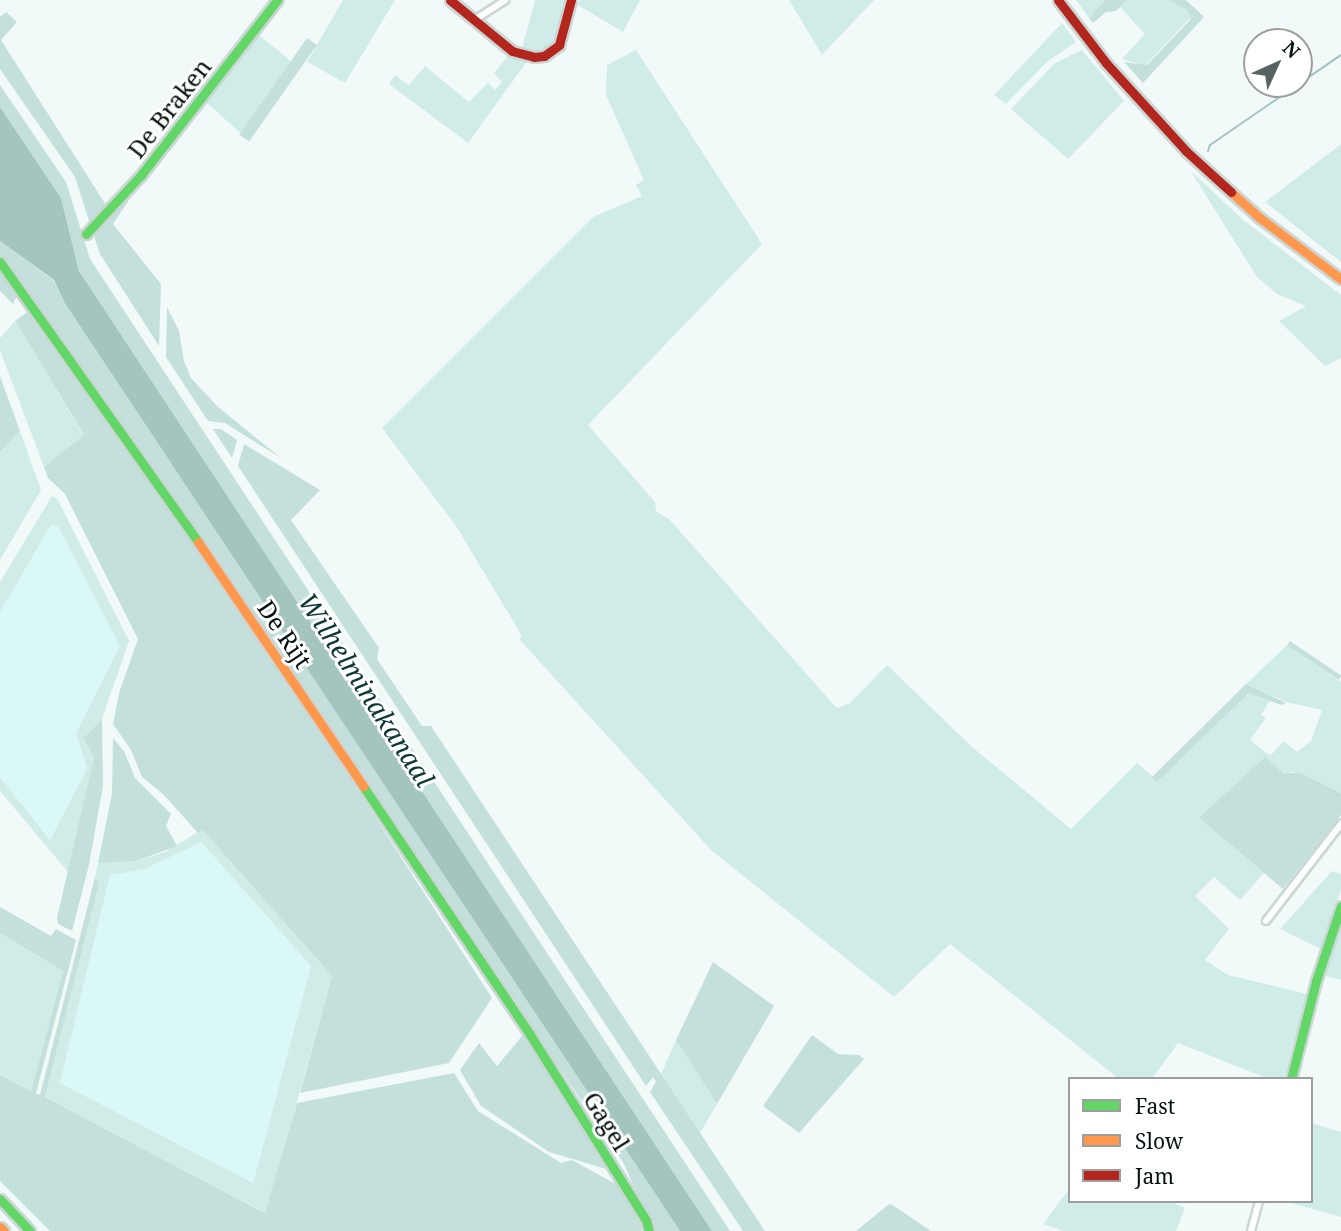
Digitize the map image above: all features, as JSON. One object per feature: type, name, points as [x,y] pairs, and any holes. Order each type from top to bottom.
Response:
[{"type":"main road","name":"De Braken","points":[[86,234],[141,175],[277,0]]},
{"type":"main road","points":[[450,0],[512,51],[525,56],[544,56],[559,45],[571,0]]},
{"type":"main road","points":[[1058,0],[1140,103],[1227,190],[1341,279]]},
{"type":"main road","name":"De Rijt","points":[[0,262],[231,588],[530,1033]]},
{"type":"main road","points":[[1292,1077],[1316,981],[1341,906]]},
{"type":"main road","name":"Gagel","points":[[530,1033],[646,1220],[649,1231]]},
{"type":"main road","points":[[0,1199],[30,1231]]},
{"type":"main road","points":[[0,1227],[4,1231]]},
{"type":"street","points":[[476,19],[505,0]]},
{"type":"street","points":[[1266,921],[1341,824]]},
{"type":"street","points":[[1251,1231],[1258,1203]]},
{"type":"shaded area","points":[[343,0],[395,0],[345,83],[307,62]]},
{"type":"shaded area","points":[[535,0],[568,0],[553,47],[539,53],[521,52]]},
{"type":"shaded area","points":[[580,0],[640,0],[623,32],[578,5]]},
{"type":"shaded area","points":[[789,0],[874,0],[822,55]]},
{"type":"shaded area","points":[[1076,0],[1105,0],[1089,18]]},
{"type":"shaded area","points":[[1105,0],[1127,0],[1116,11],[1106,12],[1093,23],[1089,18]]},
{"type":"shaded area","points":[[1127,0],[1169,0],[1187,10],[1191,17],[1145,66],[1122,59],[1145,34],[1120,7]]},
{"type":"shaded area","points":[[1169,0],[1186,0],[1204,17],[1143,83],[1124,62],[1147,65],[1191,19],[1187,10]]},
{"type":"shaded area","points":[[6,12],[17,22],[1,40],[106,205],[90,224],[75,177],[0,69],[0,17]]},
{"type":"shaded area","points":[[1062,23],[1076,42],[1048,61],[1006,104],[994,95]]},
{"type":"shaded area","points":[[259,35],[293,63],[248,140],[206,102]]},
{"type":"shaded area","points":[[307,38],[317,45],[249,142],[239,135]]},
{"type":"shaded area","points":[[636,50],[762,244],[588,425],[655,502],[656,511],[670,520],[834,705],[838,708],[850,703],[887,665],[971,746],[1071,829],[1137,763],[1158,781],[1249,693],[1270,700],[1261,715],[1266,718],[1250,740],[1266,753],[1271,755],[1284,741],[1297,752],[1311,741],[1322,710],[1286,702],[1246,684],[1287,645],[1341,682],[1341,793],[1299,772],[1291,772],[1199,818],[1264,873],[1240,900],[1214,877],[1195,896],[1229,929],[1205,960],[1228,975],[1307,994],[1285,1077],[1264,1077],[1178,1043],[1153,1077],[1116,1077],[950,944],[894,997],[711,850],[519,639],[522,636],[456,526],[382,428],[593,217],[642,196],[636,185],[644,180],[606,95],[607,65]]},
{"type":"shaded area","points":[[1082,50],[1124,101],[1068,159],[1011,109],[1055,63]]},
{"type":"shaded area","points":[[510,53],[528,60],[468,143],[389,84],[395,75],[409,85],[425,66],[469,102],[488,83],[495,90],[502,82],[494,73]]},
{"type":"shaded area","points":[[0,85],[66,182],[90,259],[730,1231],[712,1231],[79,271],[61,198],[0,107]]},
{"type":"shaded area","points":[[0,107],[61,198],[79,271],[712,1231],[680,1231],[65,303],[54,280],[0,241]]},
{"type":"shaded area","points":[[1341,144],[1341,262],[1265,202]]},
{"type":"shaded area","points":[[1190,170],[1242,219],[1341,295],[1341,358],[1325,366],[1279,321],[1306,306],[1277,294],[1257,277]]},
{"type":"shaded area","points":[[141,182],[113,224],[161,284],[159,346],[100,254],[93,233]]},
{"type":"shaded area","points":[[0,241],[53,280],[680,1231],[652,1231],[624,1164],[216,557],[0,255]]},
{"type":"shaded area","points":[[0,270],[17,295],[13,304],[0,291]]},
{"type":"shaded area","points":[[167,307],[179,331],[184,361],[191,378],[218,407],[281,458],[225,423],[208,421],[166,357]]},
{"type":"shaded area","points":[[30,310],[236,602],[492,998],[449,1063],[300,1093],[332,976],[203,830],[198,833],[164,795],[142,777],[131,750],[113,724],[119,693],[138,639],[65,494],[48,478],[44,467],[84,435],[15,321]]},
{"type":"shaded area","points":[[15,321],[84,436],[44,467],[0,350],[0,338]]},
{"type":"shaded area","points":[[0,376],[20,431],[0,452]]},
{"type":"shaded area","points":[[213,429],[221,429],[237,440],[232,458]]},
{"type":"shaded area","points":[[20,431],[41,490],[0,560],[0,452]]},
{"type":"shaded area","points":[[244,444],[320,490],[291,520],[379,648],[377,659],[422,726],[431,726],[765,1231],[743,1231],[650,1092],[656,1082],[653,1077],[646,1086],[238,466]]},
{"type":"shaded area","points":[[52,496],[58,500],[129,641],[102,719],[83,738],[94,757],[68,872],[0,791],[0,777],[50,840],[87,769],[76,733],[120,646],[58,526],[51,525],[0,612],[0,582]]},
{"type":"shaded area","points":[[51,525],[58,526],[120,646],[76,733],[87,769],[50,840],[0,777],[0,612]]},
{"type":"shaded area","points":[[1290,641],[1341,675],[1339,680],[1287,645]]},
{"type":"shaded area","points":[[1246,684],[1286,703],[1281,705],[1249,693],[1157,782],[1152,777]]},
{"type":"shaded area","points":[[102,719],[103,786],[89,865],[72,931],[58,924],[57,918],[94,757],[83,738]]},
{"type":"shaded area","points":[[113,738],[124,751],[135,778],[171,814],[166,826],[177,846],[136,861],[98,863],[112,793]]},
{"type":"shaded area","points":[[1265,757],[1284,774],[1299,772],[1341,793],[1341,815],[1283,889],[1199,818]]},
{"type":"shaded area","points":[[203,829],[332,976],[266,1213],[45,1097],[99,884],[95,877],[98,863],[136,861],[165,852]],"holes":[[[201,842],[311,966],[253,1183],[60,1083],[110,875],[145,869]]]},
{"type":"shaded area","points":[[200,841],[311,966],[253,1183],[60,1083],[110,874],[145,869]]},
{"type":"shaded area","points":[[1332,871],[1341,874],[1341,890],[1321,949],[1280,929]]},
{"type":"shaded area","points":[[95,877],[99,884],[45,1097],[265,1213],[297,1103],[454,1073],[478,1111],[561,1163],[572,1160],[623,1188],[643,1219],[641,1231],[50,1231],[0,1181],[0,1075],[31,1091],[63,971],[0,933],[0,907],[51,936],[56,929],[76,940],[36,1093],[40,1095]]},
{"type":"shaded area","points":[[1341,920],[1341,980],[1322,975]]},
{"type":"shaded area","points":[[0,933],[63,971],[31,1091],[0,1075]]},
{"type":"shaded area","points":[[713,962],[774,1006],[717,1104],[676,1040]]},
{"type":"shaded area","points":[[812,1035],[838,1054],[859,1055],[864,1059],[799,1133],[763,1106]]},
{"type":"shaded area","points":[[522,1036],[613,1171],[549,1152],[481,1106],[460,1070],[479,1043],[497,1066]]},
{"type":"shaded area","points":[[676,1040],[717,1104],[700,1133],[661,1074]]},
{"type":"shaded area","points":[[1313,1124],[1341,1132],[1341,1217],[1291,1203],[1313,1203]]},
{"type":"shaded area","points":[[1068,1191],[1068,1203],[1174,1203],[1185,1208],[1176,1231],[1063,1231],[1043,1224]]},
{"type":"shaded area","points":[[889,1204],[894,1206],[931,1231],[856,1231]]},
{"type":"waterway","points":[[1208,151],[1210,145],[1341,55]]},
{"type":"traffic: fast","points":[[86,234],[141,175],[277,0]]},
{"type":"traffic: fast","points":[[0,262],[198,542]]},
{"type":"traffic: fast","points":[[363,786],[529,1033],[646,1220],[649,1231]]},
{"type":"traffic: fast","points":[[1292,1077],[1316,981],[1341,906]]},
{"type":"traffic: fast","points":[[0,1199],[30,1231]]},
{"type":"traffic: slow","points":[[1231,192],[1260,218],[1341,279]]},
{"type":"traffic: slow","points":[[198,542],[363,786]]},
{"type":"traffic: slow","points":[[0,1227],[4,1231]]},
{"type":"traffic: jam","points":[[450,0],[512,51],[534,57],[544,56],[559,45],[571,0]]},
{"type":"traffic: jam","points":[[1058,0],[1106,63],[1186,151],[1231,192]]},
{"type":"water label","name":"Wilhelminakanaal","points":[[366,690]]}]
